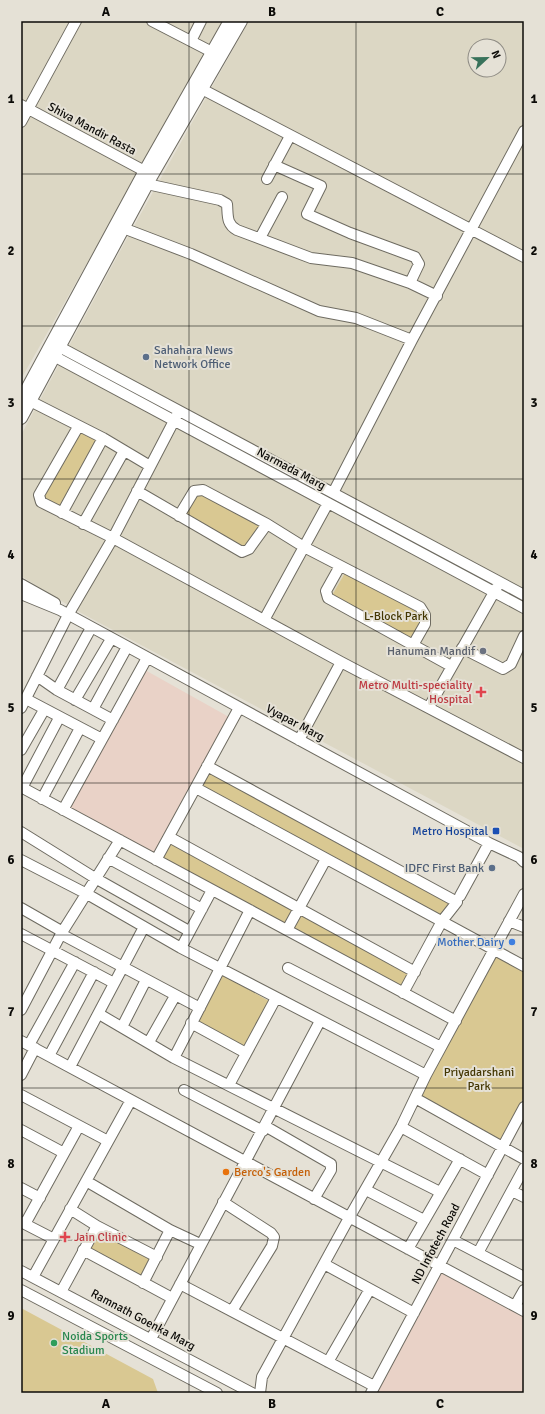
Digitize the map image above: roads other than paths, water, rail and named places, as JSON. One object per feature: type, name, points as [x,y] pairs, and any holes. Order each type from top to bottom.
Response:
[{"type":"main road","points":[[197,87],[212,52],[230,21]]},
{"type":"main road","points":[[21,418],[26,401],[147,177],[197,87],[241,21]]},
{"type":"main road","points":[[53,350],[123,228],[147,177]]},
{"type":"street","points":[[21,122],[24,107],[76,21]]},
{"type":"street","points":[[152,21],[212,52]]},
{"type":"street","points":[[191,41],[201,21]]},
{"type":"street","points":[[197,87],[524,257]]},
{"type":"street","name":"Shiva Mandir Rasta","points":[[24,107],[147,177],[223,201],[227,204],[228,220],[232,228],[260,238]]},
{"type":"street","points":[[334,493],[412,340],[437,296],[524,131]]},
{"type":"street","points":[[267,179],[290,136]]},
{"type":"street","points":[[274,165],[321,186],[307,214],[350,233],[415,258],[419,264],[410,283]]},
{"type":"street","points":[[282,197],[260,238],[311,258],[352,263],[410,283],[437,296]]},
{"type":"street","points":[[123,228],[191,254],[319,311],[356,318],[412,340]]},
{"type":"street","name":"Narmada Marg","points":[[53,350],[179,410],[524,595]]},
{"type":"street","name":"Narmada Marg","points":[[53,350],[173,420],[524,608]]},
{"type":"street","points":[[26,401],[103,438],[150,466]]},
{"type":"street","points":[[102,739],[44,710],[23,703],[37,676],[64,612],[113,538],[179,410]]},
{"type":"street","points":[[78,427],[39,495],[41,502],[113,538],[341,662],[524,758]]},
{"type":"street","points":[[62,513],[103,438]]},
{"type":"street","points":[[83,524],[124,451]]},
{"type":"street","points":[[179,516],[192,494],[197,489],[203,490],[267,524],[304,547],[423,611],[426,619],[425,624],[413,645]]},
{"type":"street","points":[[137,491],[242,552],[249,549],[267,524]]},
{"type":"street","points":[[264,620],[328,503]]},
{"type":"street","points":[[340,566],[326,591],[328,598],[451,666]]},
{"type":"street","points":[[429,707],[500,582]]},
{"type":"street","name":"Vyapar Marg","points":[[21,584],[52,601],[64,612]]},
{"type":"street","name":"Vyapar Marg","points":[[21,594],[64,612],[298,740],[489,843],[522,859]]},
{"type":"street","points":[[57,690],[91,628]]},
{"type":"street","points":[[462,648],[503,669],[511,664],[524,636]]},
{"type":"street","points":[[75,700],[111,639]]},
{"type":"street","points":[[93,709],[127,647]]},
{"type":"street","points":[[63,810],[147,658]]},
{"type":"street","points":[[298,740],[341,662]]},
{"type":"street","points":[[37,676],[57,690],[113,720]]},
{"type":"street","points":[[156,860],[239,708]]},
{"type":"street","points":[[21,750],[44,710]]},
{"type":"street","points":[[59,718],[22,788],[456,1022]]},
{"type":"street","points":[[42,799],[80,728]]},
{"type":"street","points":[[207,766],[457,902],[442,922],[403,993]]},
{"type":"street","points":[[196,788],[524,966]]},
{"type":"street","points":[[21,832],[95,878],[190,931]]},
{"type":"street","points":[[169,837],[415,972]]},
{"type":"street","points":[[21,1010],[62,933],[120,840]]},
{"type":"street","points":[[460,896],[489,843]]},
{"type":"street","points":[[108,858],[202,909]]},
{"type":"street","points":[[287,930],[326,859]]},
{"type":"street","points":[[21,860],[87,894],[181,948],[426,1075]]},
{"type":"street","points":[[181,948],[212,890]]},
{"type":"street","points":[[249,1392],[261,1381],[349,1218],[381,1164],[426,1075],[524,894]]},
{"type":"street","points":[[21,908],[122,968],[200,1008]]},
{"type":"street","points":[[174,1058],[250,910]]},
{"type":"street","points":[[509,921],[524,927]]},
{"type":"street","points":[[70,1067],[144,927]]},
{"type":"street","points":[[21,934],[114,983]]},
{"type":"street","points":[[21,1075],[28,1045],[75,962]]},
{"type":"street","points":[[288,968],[441,1048]]},
{"type":"street","points":[[49,1056],[94,972]]},
{"type":"street","points":[[122,1027],[146,980]]},
{"type":"street","points":[[149,1042],[175,996]]},
{"type":"street","points":[[229,1085],[276,998]]},
{"type":"street","points":[[99,1014],[174,1058],[381,1164],[440,1192]]},
{"type":"street","points":[[151,1339],[200,1244],[246,1162],[320,1021]]},
{"type":"street","points":[[191,1023],[246,1052]]},
{"type":"street","points":[[28,1045],[519,1309],[524,1290]]},
{"type":"street","points":[[184,1090],[264,1128],[331,1164],[331,1170],[314,1199]]},
{"type":"street","points":[[21,1095],[108,1141]]},
{"type":"street","points":[[415,1098],[524,1159]]},
{"type":"street","points":[[33,1277],[131,1100]]},
{"type":"street","name":"ND Infotech Road","points":[[372,1390],[524,1107]]},
{"type":"street","points":[[54,1239],[23,1223],[40,1198],[79,1126]]},
{"type":"street","points":[[401,1127],[488,1174]]},
{"type":"street","points":[[21,1130],[64,1153]]},
{"type":"street","points":[[408,1249],[460,1159]]},
{"type":"street","points":[[478,1253],[524,1168]]},
{"type":"street","points":[[86,1181],[170,1230],[200,1244]]},
{"type":"street","points":[[21,1188],[40,1198]]},
{"type":"street","points":[[366,1190],[424,1220]]},
{"type":"street","points":[[512,1191],[524,1197]]},
{"type":"street","points":[[223,1202],[271,1233],[274,1237],[272,1246],[232,1312]]},
{"type":"street","points":[[70,1209],[97,1226],[157,1257]]},
{"type":"street","points":[[61,1292],[97,1226]]},
{"type":"street","points":[[143,1283],[170,1230]]},
{"type":"street","points":[[453,1240],[524,1277]]},
{"type":"street","points":[[84,1250],[172,1298]]},
{"type":"street","points":[[324,1264],[414,1313]]},
{"type":"street","name":"Ramnath Goenka Marg","points":[[21,1271],[249,1392]]},
{"type":"street","points":[[180,1284],[328,1362],[372,1390]]},
{"type":"street","points":[[328,1362],[370,1289]]},
{"type":"street","points":[[21,1290],[212,1392]]},
{"type":"street","points":[[260,1393],[261,1381]]},
{"type":"place","name":"Sahahara News Network Office","points":[[146,357]]},
{"type":"place","name":"Hanuman Mandif","points":[[483,651]]},
{"type":"place","name":"Metro Multi-speciality Hospital","points":[[481,692]]},
{"type":"place","name":"Metro Hospital","points":[[496,831]]},
{"type":"place","name":"IDFC First Bank","points":[[492,868]]},
{"type":"place","name":"Mother Dairy","points":[[512,942]]},
{"type":"place","name":"Berco's Garden","points":[[226,1172]]},
{"type":"place","name":"Jain Clinic","points":[[65,1237]]},
{"type":"place","name":"Noida Sports Stadium","points":[[54,1343]]},
{"type":"park label","name":"L-Block Park","points":[[396,616]]},
{"type":"park label","name":"Priyadarshani Park","points":[[479,1079]]}]
